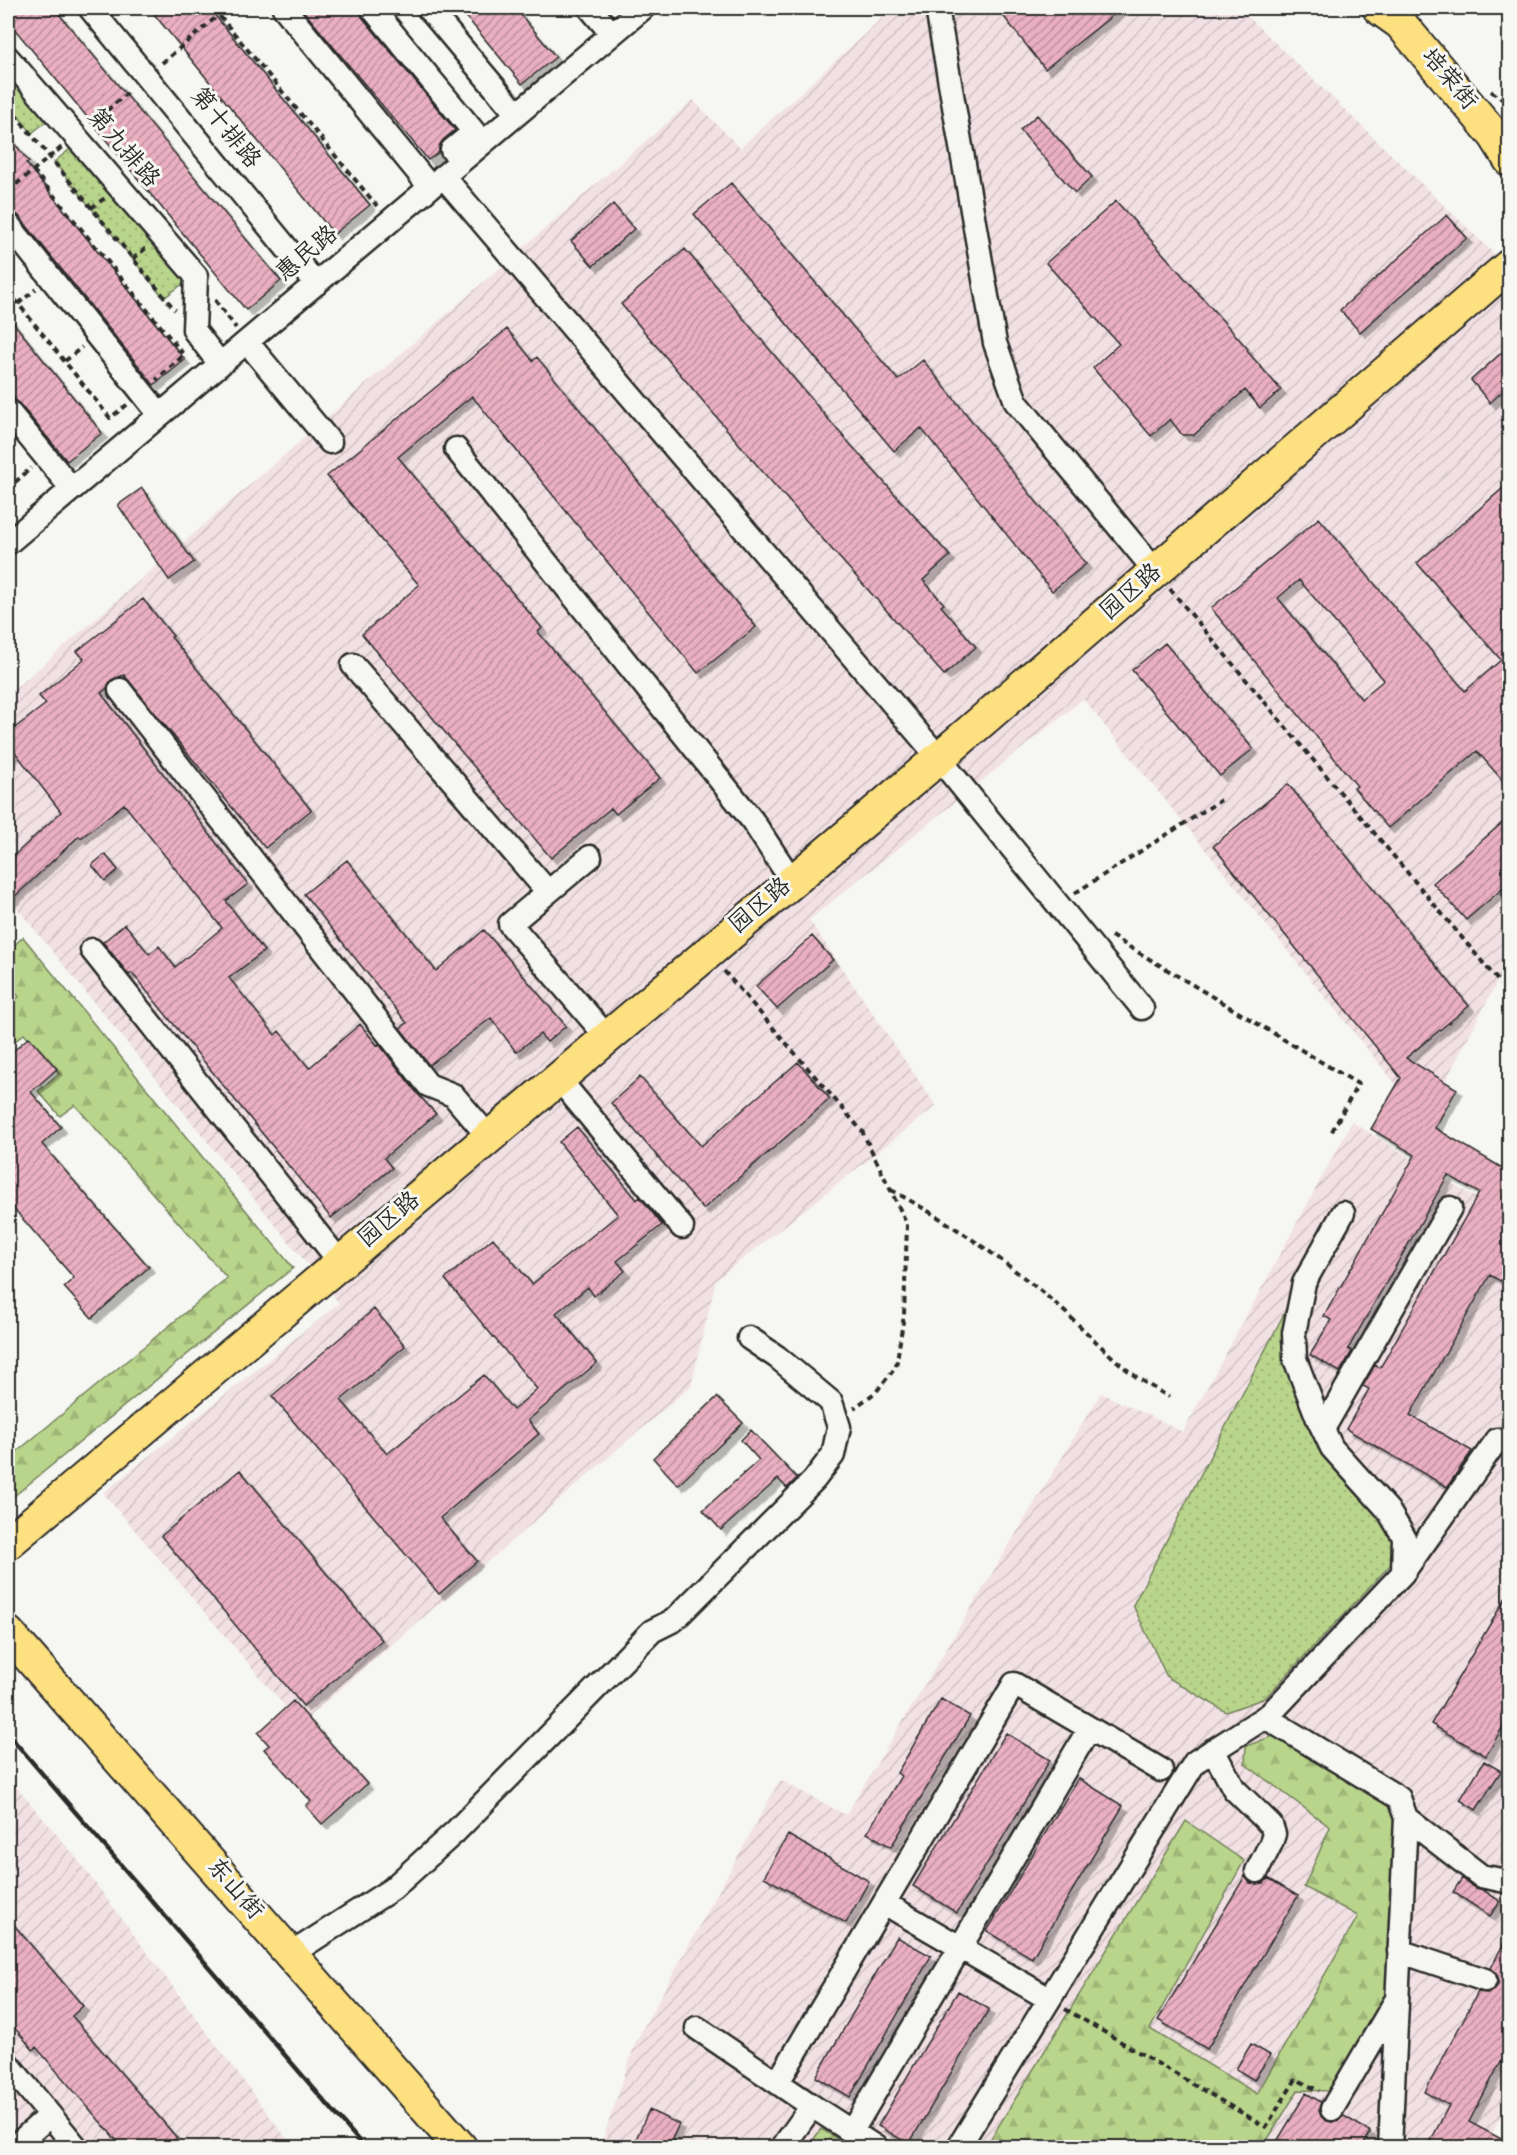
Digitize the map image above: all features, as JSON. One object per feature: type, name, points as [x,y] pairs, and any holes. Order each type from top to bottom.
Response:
[{"type":"highway","name":"培荣街","points":[[1379,8],[1400,23],[1495,136],[1509,160]]},
{"type":"highway","name":"园区路","points":[[8,1543],[939,758],[1509,265]]},
{"type":"highway","name":"东山街","points":[[8,1633],[461,2148]]},
{"type":"street","name":"第十排路","points":[[90,8],[316,284]]},
{"type":"street","points":[[284,8],[431,180],[939,758],[1142,1008]]},
{"type":"street","points":[[372,8],[474,132],[431,180]]},
{"type":"street","points":[[428,8],[517,114]]},
{"type":"street","points":[[590,8],[612,34]]},
{"type":"street","name":"惠民路","points":[[8,543],[220,364],[243,337],[316,284],[431,180],[517,114],[643,8]]},
{"type":"street","points":[[937,8],[995,343],[1016,402],[1156,572]]},
{"type":"street","name":"第九排路","points":[[8,58],[196,276],[194,328]]},
{"type":"street","points":[[8,224],[160,415]]},
{"type":"street","points":[[194,328],[220,364]]},
{"type":"street","points":[[243,337],[330,442]]},
{"type":"street","points":[[8,411],[72,489]]},
{"type":"street","points":[[456,449],[752,820],[792,881]]},
{"type":"street","points":[[353,665],[548,892]]},
{"type":"street","points":[[120,690],[428,1085],[453,1095],[489,1137]]},
{"type":"street","points":[[590,857],[510,924],[607,1037]]},
{"type":"street","points":[[92,950],[340,1262]]},
{"type":"street","points":[[558,1078],[682,1227]]},
{"type":"street","points":[[1323,1429],[1450,1208]]},
{"type":"street","points":[[1343,1213],[1304,1283],[1294,1333],[1295,1359],[1332,1448],[1388,1510],[1404,1537],[1403,1574]]},
{"type":"street","points":[[291,1954],[392,1889],[456,1831],[652,1631],[674,1620],[814,1480],[833,1455],[839,1427],[831,1402],[777,1357],[749,1338]]},
{"type":"street","points":[[958,2148],[1195,1762],[1265,1717],[1403,1574],[1497,1440]]},
{"type":"street","points":[[778,2082],[1014,1684],[1161,1770]]},
{"type":"street","points":[[1265,1717],[1399,1798],[1406,1818],[1390,2148]]},
{"type":"street","points":[[852,2131],[1089,1729]]},
{"type":"street","points":[[1214,1750],[1234,1789],[1271,1825],[1274,1834],[1272,1843],[1257,1871]]},
{"type":"street","points":[[1406,1818],[1481,1876],[1509,1882]]},
{"type":"street","points":[[884,1903],[1049,2000]]},
{"type":"street","points":[[1399,1951],[1485,1980]]},
{"type":"street","points":[[1334,2105],[1397,1998]]},
{"type":"street","points":[[697,2028],[877,2148]]},
{"type":"street","points":[[8,2064],[77,2148]]},
{"type":"street","points":[[782,2148],[812,2106]]},
{"type":"street","points":[[13,2148],[50,2115]]},
{"type":"path","points":[[213,8],[378,207],[369,214]]},
{"type":"path","points":[[100,116],[227,8]]},
{"type":"path","points":[[8,106],[181,318],[194,328]]},
{"type":"path","points":[[8,191],[75,136]]},
{"type":"path","points":[[224,313],[243,337]]},
{"type":"path","points":[[8,482],[11,486],[45,456]]},
{"type":"path","points":[[1156,572],[1509,996]]},
{"type":"path","points":[[1058,905],[1221,800]]},
{"type":"path","points":[[1108,934],[1358,1084],[1331,1133]]},
{"type":"path","points":[[707,953],[862,1131],[907,1224],[904,1315],[896,1367],[876,1392],[855,1407],[839,1427]]},
{"type":"path","points":[[890,1189],[927,1209],[987,1251],[1056,1304],[1132,1374],[1169,1397]]},
{"type":"path","points":[[1049,2000],[1266,2127],[1296,2079],[1334,2105]]},
{"type":"shaded area","points":[[893,8],[1239,8],[1509,268],[1509,962],[1425,1120],[1083,699],[809,920],[936,1106],[716,1280],[691,1386],[300,1724],[103,1493],[339,1303],[8,897],[8,695],[693,100],[740,148]]},
{"type":"shaded area","points":[[1352,1122],[1509,1218],[1510,2095],[1486,2147],[600,2148],[636,2041],[780,1780],[846,1815],[1101,1393],[1183,1432]]},
{"type":"shaded area","points":[[8,1777],[74,1855],[293,2147],[8,2147]]},
{"type":"green space","points":[[8,70],[48,120],[32,133],[8,104]]},
{"type":"green space","points":[[75,145],[185,282],[164,298],[54,162]]},
{"type":"green space","points":[[23,937],[293,1268],[8,1501],[8,1459],[227,1278],[75,1105],[60,1116],[38,1091],[59,1073],[24,1034],[8,1047],[8,1006],[19,997],[8,983],[8,951]]},
{"type":"green space","points":[[1289,1304],[1289,1365],[1391,1529],[1395,1560],[1265,1698],[1226,1712],[1167,1677],[1133,1605]]},
{"type":"green space","points":[[1276,1735],[1389,1804],[1397,1829],[1389,1994],[1333,2091],[1298,2090],[1263,2147],[985,2148],[1186,1821],[1244,1861],[1150,2029],[1257,2094],[1358,1916],[1304,1887],[1330,1827],[1245,1764],[1246,1746]]},
{"type":"green space","points":[[821,2129],[853,2147],[808,2147]]},
{"type":"building","points":[[8,8],[54,8],[281,281],[246,310],[8,21]]},
{"type":"building","points":[[149,8],[209,8],[370,205],[334,234]]},
{"type":"building","points":[[301,8],[359,8],[362,17],[455,130],[443,140],[439,146],[439,152],[428,160]]},
{"type":"building","points":[[459,8],[515,8],[556,57],[522,84]]},
{"type":"building","points":[[997,8],[1122,8],[1045,69]]},
{"type":"building","points":[[1037,115],[1092,177],[1075,193],[1020,130]]},
{"type":"building","points":[[8,135],[29,162],[26,163],[185,360],[154,385],[19,216],[8,208]]},
{"type":"building","points":[[731,183],[898,380],[923,360],[1086,564],[1052,591],[921,428],[894,451],[694,214]]},
{"type":"building","points":[[1116,201],[1248,349],[1247,351],[1281,390],[1260,408],[1245,390],[1194,435],[1182,435],[1170,419],[1151,436],[1093,368],[1119,344],[1046,263]]},
{"type":"building","points":[[613,204],[634,229],[593,266],[571,241]]},
{"type":"building","points":[[1447,215],[1467,238],[1360,332],[1340,310]]},
{"type":"building","points":[[685,249],[834,426],[950,556],[923,580],[944,604],[941,606],[976,647],[944,675],[762,471],[621,304]]},
{"type":"building","points":[[8,316],[102,433],[67,461],[8,393]]},
{"type":"building","points":[[507,329],[533,361],[537,357],[756,627],[698,673],[472,396],[398,457],[542,628],[538,632],[660,778],[616,814],[611,808],[551,858],[362,634],[419,585],[327,476]]},
{"type":"building","points":[[1509,346],[1509,385],[1490,403],[1471,380]]},
{"type":"building","points":[[1509,483],[1509,788],[1477,751],[1388,828],[1354,788],[1357,786],[1211,608],[1319,518],[1465,691],[1501,660],[1417,563]],"holes":[[[1299,580],[1384,680],[1361,699],[1278,598]]]},
{"type":"building","points":[[142,488],[194,562],[169,580],[118,505]]},
{"type":"building","points":[[143,599],[311,810],[265,848],[124,675],[111,680],[101,693],[248,884],[226,901],[264,951],[229,978],[275,1035],[279,1031],[309,1068],[360,1024],[436,1114],[384,1158],[392,1168],[331,1218],[132,973],[129,975],[103,942],[125,924],[149,954],[159,946],[175,967],[222,928],[124,804],[81,838],[79,836],[8,903],[8,861],[61,812],[15,752],[8,758],[8,733],[46,704],[39,696],[84,659],[77,651]]},
{"type":"building","points":[[1165,643],[1253,749],[1220,776],[1132,670]]},
{"type":"building","points":[[1288,784],[1469,1006],[1406,1058],[1457,1089],[1435,1128],[1509,1172],[1509,1286],[1490,1275],[1410,1415],[1472,1451],[1447,1487],[1346,1429],[1369,1389],[1363,1386],[1375,1365],[1380,1368],[1479,1193],[1448,1175],[1348,1349],[1352,1351],[1340,1372],[1310,1355],[1331,1320],[1324,1316],[1415,1155],[1371,1129],[1401,1078],[1213,846]]},
{"type":"building","points":[[1509,817],[1509,883],[1466,920],[1433,883]]},
{"type":"building","points":[[105,854],[118,870],[105,881],[92,865]]},
{"type":"building","points":[[347,860],[436,971],[484,930],[566,1026],[547,1042],[540,1034],[516,1052],[491,1018],[429,1065],[400,1028],[407,1023],[304,894]]},
{"type":"building","points":[[812,936],[833,960],[777,1009],[756,986]]},
{"type":"building","points":[[29,1037],[57,1069],[31,1092],[61,1127],[42,1144],[149,1267],[92,1318],[64,1287],[74,1278],[8,1202],[8,1056]]},
{"type":"building","points":[[798,1062],[830,1099],[703,1209],[611,1103],[640,1077],[701,1146]]},
{"type":"building","points":[[577,1127],[637,1200],[640,1197],[662,1225],[617,1261],[625,1271],[594,1296],[588,1287],[556,1313],[597,1363],[528,1420],[539,1434],[440,1518],[477,1561],[439,1594],[272,1396],[374,1309],[405,1346],[341,1400],[387,1454],[484,1375],[513,1410],[537,1389],[445,1279],[493,1238],[532,1284],[618,1215],[559,1142]]},
{"type":"building","points":[[717,1397],[743,1423],[678,1485],[653,1458]]},
{"type":"building","points":[[751,1430],[797,1478],[787,1488],[778,1479],[721,1530],[703,1510],[759,1460],[741,1440]]},
{"type":"building","points":[[240,1470],[382,1640],[303,1706],[161,1536]]},
{"type":"building","points":[[1509,1592],[1509,1716],[1486,1756],[1431,1724]]},
{"type":"building","points":[[941,1699],[970,1716],[891,1847],[867,1833],[901,1776],[897,1773]]},
{"type":"building","points":[[293,1701],[367,1784],[322,1824],[306,1806],[311,1801],[264,1749],[269,1745],[258,1733]]},
{"type":"building","points":[[1006,1733],[1050,1760],[957,1913],[913,1886]]},
{"type":"building","points":[[1484,1761],[1501,1771],[1476,1810],[1460,1800]]},
{"type":"building","points":[[1078,1778],[1123,1806],[1032,1958],[987,1931]]},
{"type":"building","points":[[788,1835],[869,1881],[846,1923],[764,1877]]},
{"type":"building","points":[[1245,1876],[1250,1883],[1257,1884],[1264,1883],[1268,1878],[1298,1896],[1207,2049],[1158,2020]]},
{"type":"building","points":[[1462,1878],[1473,1887],[1483,1890],[1500,1901],[1490,1916],[1453,1892]]},
{"type":"building","points":[[8,1918],[83,2006],[72,2016],[177,2138],[165,2148],[123,2148],[36,2047],[33,2050],[8,2020]]},
{"type":"building","points":[[1509,1933],[1509,2046],[1469,2122],[1509,2143],[1509,2148],[1427,2148],[1449,2105],[1425,2092],[1478,1992],[1488,1993],[1498,1985],[1498,1977],[1491,1968]]},
{"type":"building","points":[[897,1937],[931,1956],[850,2097],[816,2077]]},
{"type":"building","points":[[958,1991],[989,2009],[909,2144],[878,2126]]},
{"type":"building","points":[[1251,2044],[1270,2055],[1254,2080],[1236,2069]]},
{"type":"building","points":[[1306,2093],[1321,2102],[1319,2109],[1325,2120],[1332,2122],[1344,2116],[1371,2132],[1361,2148],[1273,2148]]},
{"type":"building","points":[[649,2110],[679,2124],[668,2148],[632,2148]]},
{"type":"railway","points":[[8,1734],[365,2148]]}]
